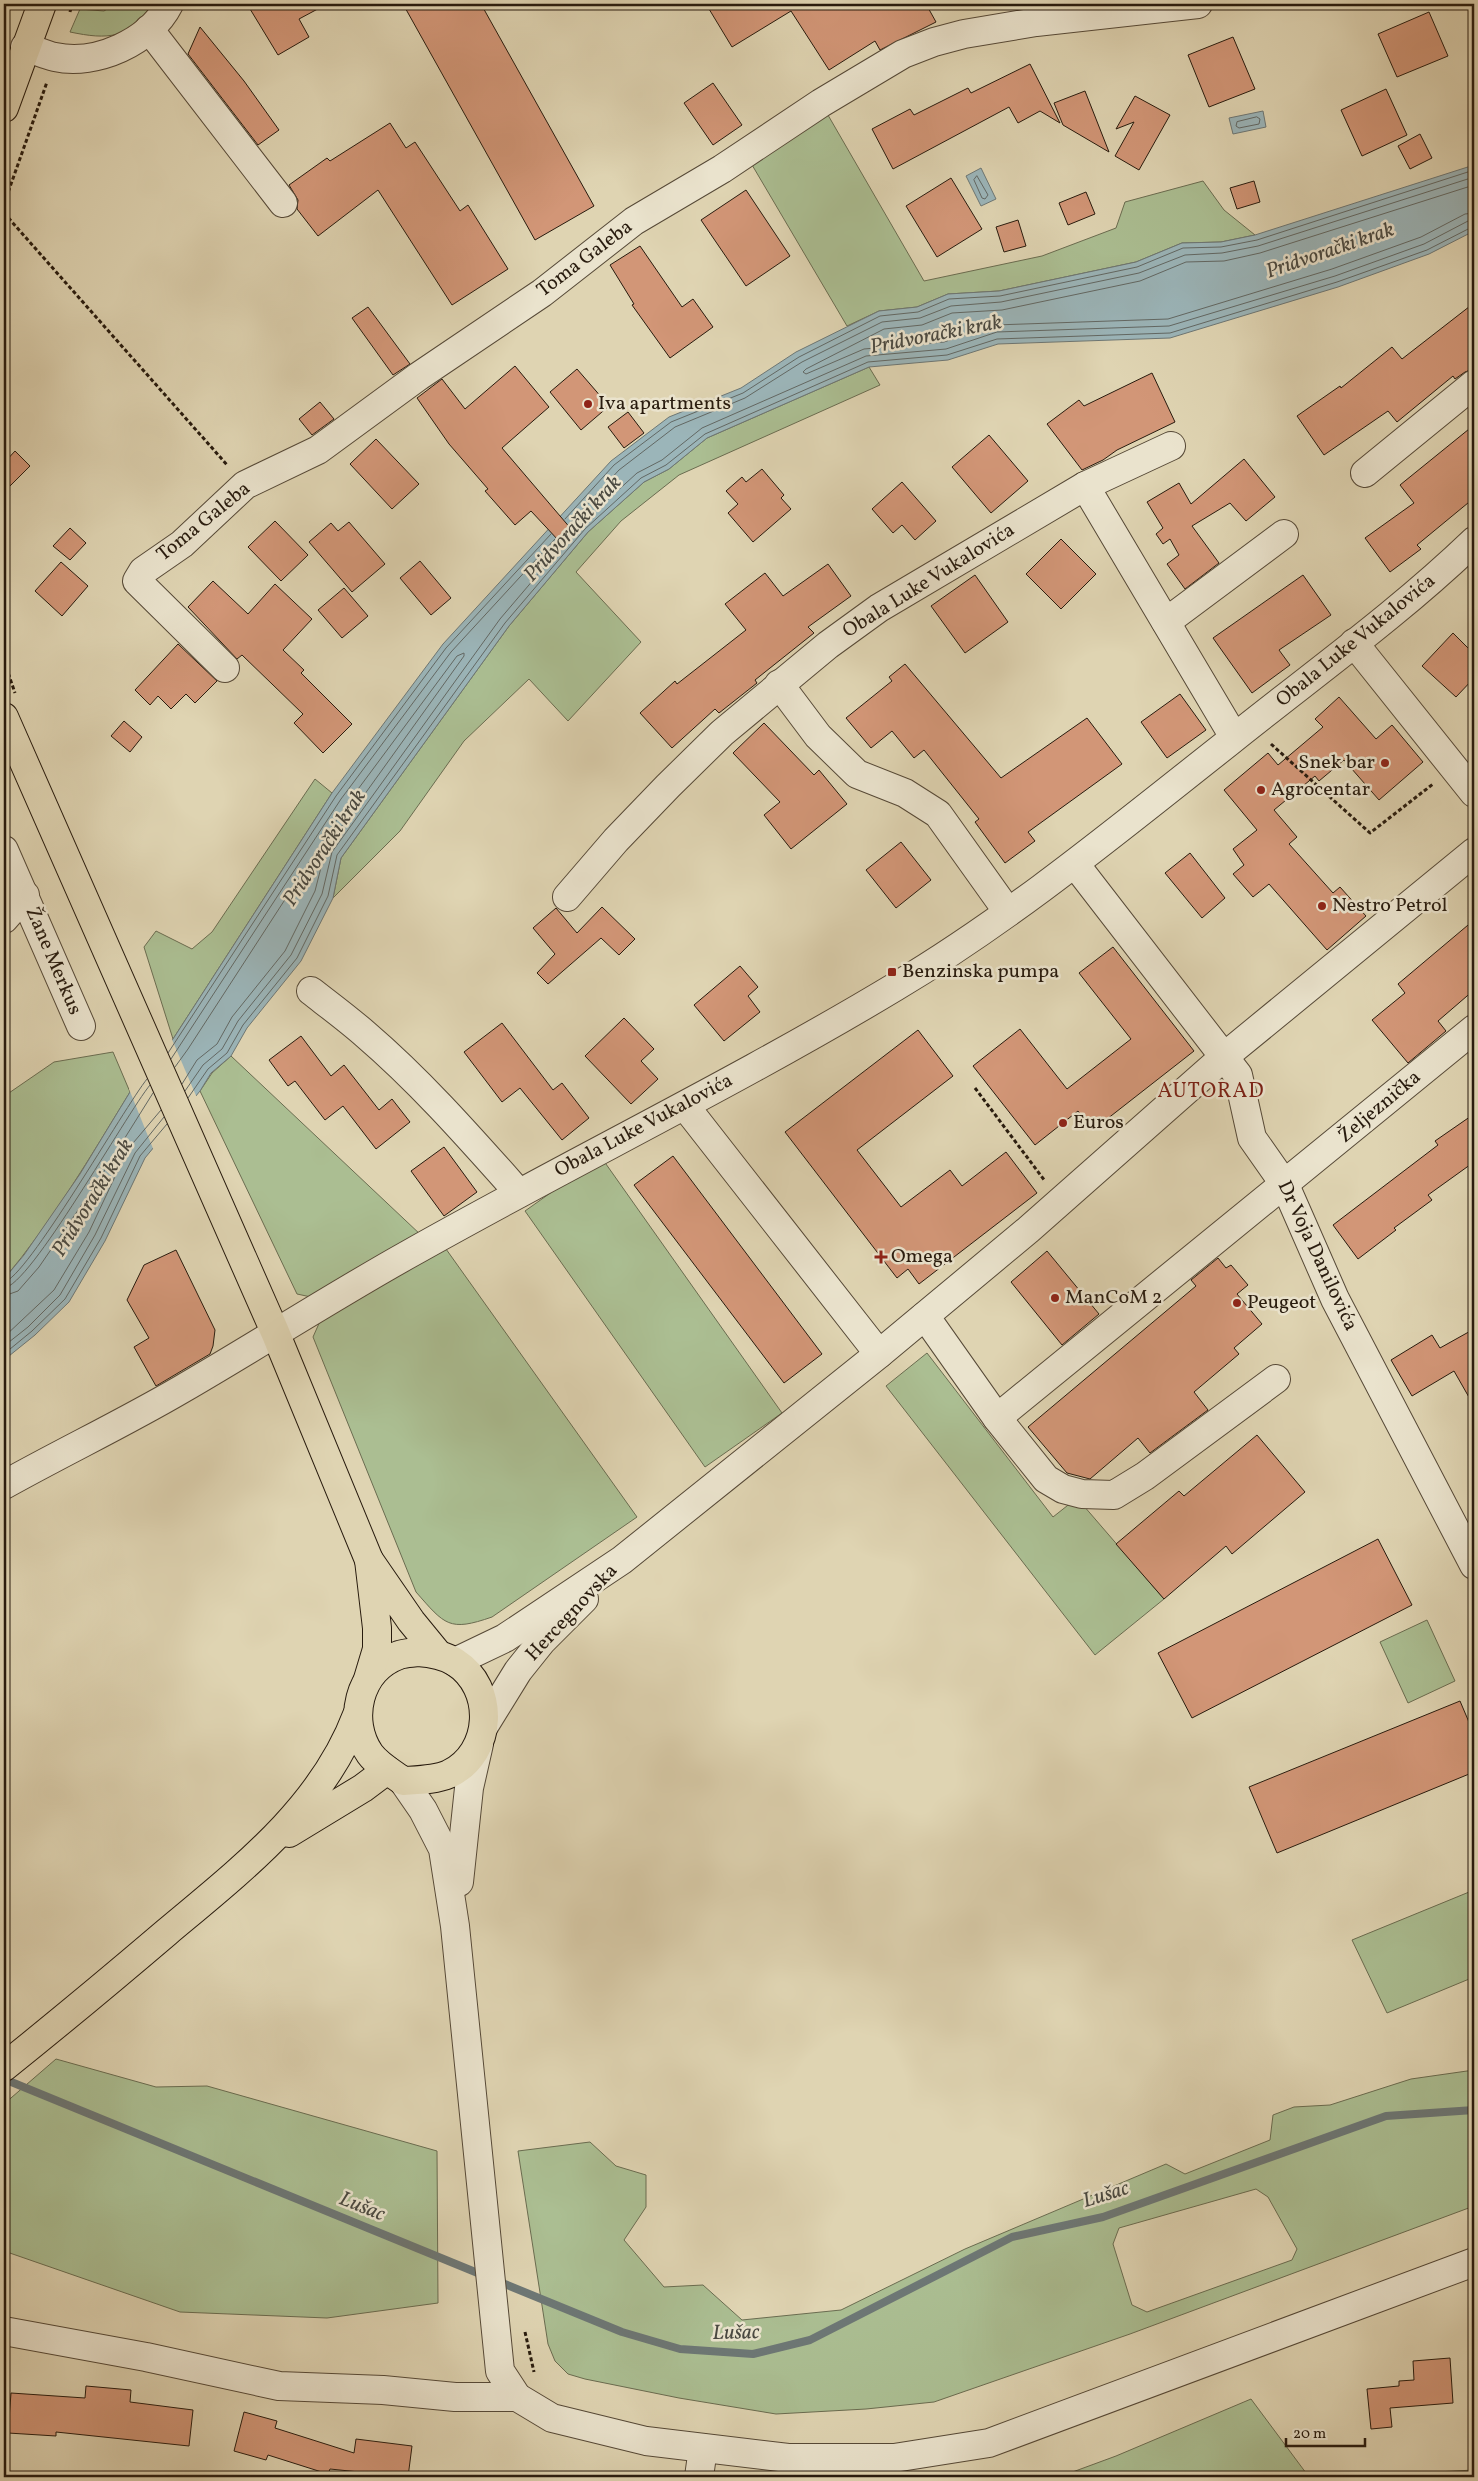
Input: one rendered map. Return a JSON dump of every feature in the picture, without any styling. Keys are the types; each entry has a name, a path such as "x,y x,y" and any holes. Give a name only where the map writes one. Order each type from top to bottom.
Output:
{"main road":[{"path":"6,91 33,26"},
{"path":"4,717 275,1332 369,1560 411,1620 446,1658 469,1674 480,1690 484,1708 481,1735 467,1761 449,1774 429,1780 395,1775 371,1756 360,1737 357,1715"},
{"path":"267,1847 314,1792 346,1746 357,1715 360,1696 368,1679 377,1649 377,1628 369,1560"},
{"path":"368,1679 382,1665 399,1655 418,1652 446,1658"},
{"path":"4,2068 267,1847 363,1788 395,1775"}],"street":[{"path":"33,26 56,57 82,58 103,55 122,48 149,29 169,4"},
{"name":"Toma Galeba","path":"226,668 137,581 143,571 182,544 245,485 318,450 419,376 542,292 634,221 722,168 814,107 903,54 964,34 1036,22 1198,4"},
{"path":"149,29 283,203"},
{"path":"1365,473 1474,384"},
{"name":"Obala Luke Vukalovića","path":"567,897 616,840 722,733 779,684 879,608 1085,486 1171,446"},
{"path":"1085,486 1166,622 1242,731"},
{"path":"1166,622 1284,534"},
{"name":"Obala Luke Vukalovića","path":"4,1485 124,1422 408,1254 685,1106 898,986 1075,864 1354,643 1444,570 1474,541"},
{"path":"1354,643 1474,793"},
{"path":"779,684 818,736 857,774 905,793 938,814 1008,912"},
{"name":"Žane Merkus","path":"4,850 81,1026"},
{"path":"622,1560 925,1316 1028,1230 1225,1056 1474,852"},
{"name":"Dr Voja Danilovića","path":"1075,864 1238,1075 1252,1138 1285,1185 1335,1299 1474,1565"},
{"name":"Žane Merkus","path":"4,919 25,895"},
{"path":"311,991 365,1033 406,1071 464,1130 519,1194"},
{"name":"Željeznička","path":"997,1418 1474,1029"},
{"path":"685,1106 879,1354"},
{"path":"925,1316 997,1418 1046,1479 1063,1489 1082,1494 1114,1496 1145,1476 1276,1379"},
{"name":"Hercegnovska","path":"446,1658 505,1638 622,1560"},
{"name":"Hercegnovska","path":"455,1926 469,1788 481,1735 518,1671 542,1641 622,1560"},
{"path":"395,1775 423,1810 443,1849 455,1926 492,2308 500,2370 517,2397 552,2418 646,2441 788,2458 894,2458 989,2443 1474,2262"},
{"path":"4,2332 146,2356 279,2386 383,2390 455,2397 517,2397"},
{"path":"699,2477 702,2448"}],"path":[{"path":"4,204 56,57"},
{"path":"4,213 245,485"},
{"path":"1242,731 1370,833 1436,781"},
{"path":"975,1088 1048,1186"},
{"path":"524,2325 535,2376"}],"green space":[{"path":"115,4 152,4 144,16 135,24 117,34 96,36 70,32 80,9 104,11"},
{"path":"821,103 924,281 1042,256 1116,228 1125,202 1203,181 1224,210 1255,235 1221,242 1182,243 1136,262 999,291 948,294 917,307 879,311 847,326 745,153"},
{"path":"869,367 880,385 679,475 621,521 576,572 641,642 568,721 529,679 464,741 400,831 333,898 341,858 509,626 588,532 644,482 669,469 707,438"},
{"path":"315,779 332,793 173,1039 144,947 156,931 192,949 212,932"},
{"path":"113,1052 130,1092 55,1212 4,1279 4,1094 6,1095 54,1062"},
{"path":"231,1056 422,1236 311,1297 297,1294 200,1091 212,1073"},
{"path":"601,1157 782,1413 705,1467 525,1211"},
{"path":"446,1249 637,1517 492,1617 466,1624 457,1624 441,1618 416,1592 313,1337 321,1319"},
{"path":"927,1353 1053,1517 1077,1498 1164,1599 1095,1655 886,1386"},
{"path":"1427,1620 1455,1681 1408,1703 1380,1642"},
{"path":"1474,1890 1474,1977 1387,2013 1352,1940"},
{"path":"56,2059 156,2087 207,2086 437,2151 438,2303 327,2318 180,2312 4,2251 4,2104"},
{"path":"1474,2070 1474,2206 1130,2334 934,2402 866,2409 776,2414 679,2398 568,2374 555,2361 548,2344 518,2151 590,2142 616,2166 646,2175 646,2207 624,2240 664,2287 703,2285 742,2320 841,2310 965,2249 1166,2164 1185,2174 1270,2140 1273,2115 1294,2107 1330,2105 1411,2079","holes":["1256,2189 1268,2197 1297,2249 1292,2260 1147,2312 1132,2305 1113,2244 1119,2228"]},
{"path":"1251,2399 1309,2477 1059,2477 1116,2456"},
{"path":"1474,2470 1474,2477 1341,2477"}],"water":[{"path":"1263,111 1266,127 1233,134 1229,118"},
{"name":"Pridvorački krak","path":"1474,165 1474,231 1429,254 1338,287 1170,338 998,344 948,360 869,367 707,438 669,469 644,482 588,532 509,626 341,858 333,898 301,961 247,1028 231,1056 211,1073 200,1091 145,1158 105,1241 69,1302 35,1335 4,1360 4,1279 24,1255 80,1174 130,1092 173,1039 332,793 443,644 611,461 669,417 741,388 796,352 879,311 917,307 948,294 999,291 1136,262 1182,243 1221,242 1255,235"},
{"path":"981,168 996,199 981,206 966,176"}],"pier":[{"path":"171,1037 197,1098 154,1151 129,1089"}],"building":[{"path":"247,4 327,4 299,19 309,37 278,55"},
{"path":"403,4 481,4 594,206 535,240"},
{"path":"706,4 926,4 936,22 880,50 875,41 829,70 791,11 732,47"},
{"path":"1429,12 1448,56 1397,77 1378,34"},
{"path":"200,27 244,81 279,130 258,145 188,54"},
{"path":"1233,37 1255,89 1209,107 1188,55"},
{"path":"1030,64 1060,123 1040,111 1018,123 1009,107 893,169 872,129 910,109 914,115 968,88 971,93"},
{"path":"713,83 742,125 713,145 684,103"},
{"path":"1386,89 1407,135 1362,156 1341,110"},
{"path":"1085,91 1109,152 1063,125 1054,103"},
{"path":"1135,96 1170,115 1139,170 1115,156 1134,122 1116,129"},
{"path":"390,123 406,148 415,142 460,211 468,205 508,269 452,305 378,190 318,236 297,209 298,200 289,185 327,158 330,161"},
{"path":"1420,134 1432,158 1410,169 1398,146"},
{"path":"951,178 982,229 937,257 906,206"},
{"path":"1254,181 1260,202 1237,209 1230,188"},
{"path":"746,190 790,256 746,286 701,220"},
{"path":"1086,192 1095,214 1068,225 1059,203"},
{"path":"1018,220 1026,246 1004,252 996,227"},
{"path":"640,246 682,307 693,299 713,327 670,358 632,305 634,304 610,265"},
{"path":"1474,303 1474,369 1465,372 1455,379 1453,376 1397,422 1388,411 1324,455 1297,416 1340,386 1341,388 1392,347 1402,359"},
{"path":"368,307 410,364 393,375 352,318"},
{"path":"515,366 549,407 502,448 572,530 559,541 531,511 515,525 485,491 488,489 449,444 417,398 442,379 465,409"},
{"path":"577,369 609,406 581,430 550,392"},
{"path":"1152,373 1175,422 1117,450 1103,460 1082,470 1047,424 1079,400 1084,406"},
{"path":"320,402 334,419 312,435 299,419"},
{"path":"628,412 644,433 624,448 608,427"},
{"path":"1474,425 1474,498 1417,545 1421,549 1390,572 1365,538 1414,503 1400,485"},
{"path":"989,435 1028,481 991,513 952,467"},
{"path":"376,439 419,484 392,509 350,464"},
{"path":"15,451 30,466 4,492 4,463"},
{"path":"1244,459 1275,497 1246,521 1230,503 1192,526 1219,563 1185,589 1167,564 1179,555 1170,539 1163,544 1156,534 1163,528 1147,502 1179,483 1191,504"},
{"path":"762,469 784,495 781,498 791,509 753,542 728,513 738,504 726,491 742,477 746,482"},
{"path":"902,482 936,521 915,540 902,525 893,533 872,509"},
{"path":"275,521 308,555 281,581 248,547"},
{"path":"349,522 385,564 352,592 309,542 331,523 338,531"},
{"path":"70,528 86,543 70,560 53,546"},
{"path":"1061,539 1096,574 1061,609 1026,574"},
{"path":"420,561 451,598 431,615 400,578"},
{"path":"61,562 88,586 62,616 35,591"},
{"path":"828,564 851,596 808,627 814,633 755,680 757,683 719,713 715,709 672,748 640,713 675,681 677,684 746,630 725,604 765,573 783,596"},
{"path":"975,575 1008,622 965,653 931,606"},
{"path":"1303,575 1331,615 1279,650 1290,665 1252,693 1213,638"},
{"path":"213,581 248,614 275,584 312,619 283,650 304,670 301,673 352,724 323,753 294,723 303,714 242,655 237,659 188,607"},
{"path":"344,588 368,616 342,638 318,610"},
{"path":"1453,633 1474,654 1474,678 1456,697 1422,666"},
{"path":"178,644 217,681 195,703 186,694 171,709 158,696 150,705 135,690"},
{"path":"905,664 1001,778 1087,718 1122,764 1028,832 1035,841 1005,863 975,822 979,819 924,750 914,758 892,731 871,748 846,718 892,681 889,677"},
{"path":"1180,694 1206,730 1167,758 1141,722"},
{"path":"1339,697 1376,739 1392,725 1423,762 1379,800 1344,760 1319,781 1315,776 1274,810 1297,837 1289,844 1333,893 1340,887 1366,916 1327,950 1269,884 1253,897 1233,874 1244,865 1233,849 1257,830 1224,790 1268,753 1278,765 1323,727 1315,719"},
{"path":"124,721 142,737 130,752 111,736"},
{"path":"764,723 814,775 819,770 847,804 791,849 764,815 780,802 733,753"},
{"path":"901,842 931,880 896,908 866,870"},
{"path":"1190,853 1225,898 1202,918 1165,873"},
{"path":"602,907 635,939 619,955 601,938 548,984 537,973 555,954 533,928 556,908 577,933"},
{"path":"1474,920 1474,990 1438,1021 1446,1031 1408,1063 1372,1020 1405,993 1398,984"},
{"path":"1113,947 1194,1051 1093,1130 1078,1111 1035,1145 973,1066 1020,1029 1067,1089 1131,1039 1079,973"},
{"path":"740,966 758,987 748,996 760,1012 724,1041 694,1005"},
{"path":"624,1018 654,1049 641,1061 658,1079 631,1104 585,1056"},
{"path":"502,1023 553,1090 562,1083 589,1118 562,1140 520,1088 502,1102 464,1052"},
{"path":"918,1030 953,1076 857,1150 901,1207 950,1170 962,1186 1006,1152 1037,1193 919,1284 908,1269 897,1278 785,1132"},
{"path":"301,1036 331,1076 344,1065 379,1110 392,1099 410,1122 376,1149 343,1106 325,1120 295,1081 288,1086 269,1060"},
{"path":"1474,1114 1474,1162 1428,1195 1432,1200 1394,1228 1396,1230 1358,1259 1333,1225 1438,1145 1435,1141"},
{"path":"444,1147 477,1192 444,1216 411,1171"},
{"path":"673,1156 822,1354 784,1383 634,1185"},
{"path":"176,1250 215,1330 213,1346 210,1354 156,1386 134,1347 149,1338 127,1300 144,1265"},
{"name":"ManCoM 2","path":"1047,1251 1099,1314 1062,1345 1011,1282"},
{"path":"1218,1258 1226,1268 1231,1265 1248,1285 1237,1294 1262,1324 1234,1348 1239,1354 1194,1392 1208,1410 1150,1453 1138,1438 1090,1479 1067,1473 1028,1427 1196,1286 1191,1280"},
{"path":"1474,1329 1474,1406 1454,1371 1412,1396 1391,1360 1432,1335 1440,1348"},
{"path":"1257,1435 1305,1492 1232,1554 1226,1546 1164,1599 1116,1544 1179,1491 1184,1496"},
{"path":"1378,1539 1412,1605 1192,1718 1158,1653"},
{"path":"1460,1701 1474,1734 1474,1772 1277,1853 1249,1787"},
{"path":"1450,2358 1453,2403 1390,2408 1392,2427 1371,2429 1367,2389 1399,2386 1399,2381 1414,2380 1413,2361"},
{"path":"86,2386 131,2390 130,2402 193,2410 189,2446 56,2432 56,2436 8,2433 11,2393 85,2398"},
{"path":"244,2412 277,2421 275,2428 354,2453 356,2439 412,2446 408,2477 330,2469 328,2474 268,2455 266,2460 234,2451"}],"waterway":[{"name":"Lušac","path":"4,2079 485,2276"},
{"name":"Lušac","path":"495,2280 622,2332 680,2349 753,2354 810,2340 1012,2237 1103,2217 1386,2116 1474,2110"}],"place":[{"name":"Iva apartments","path":"588,404"},
{"name":"Snek bar","path":"1385,763"},
{"name":"Agrocentar","path":"1261,790"},
{"name":"Nestro Petrol","path":"1322,906"},
{"name":"Benzinska pumpa","path":"892,972"},
{"name":"Euros","path":"1063,1123"},
{"name":"Omega","path":"881,1257"},
{"name":"ManCoM 2","path":"1055,1298"},
{"name":"Peugeot","path":"1237,1303"}],"district":[{"name":"AUTORAD","path":"1211,1091"}]}
